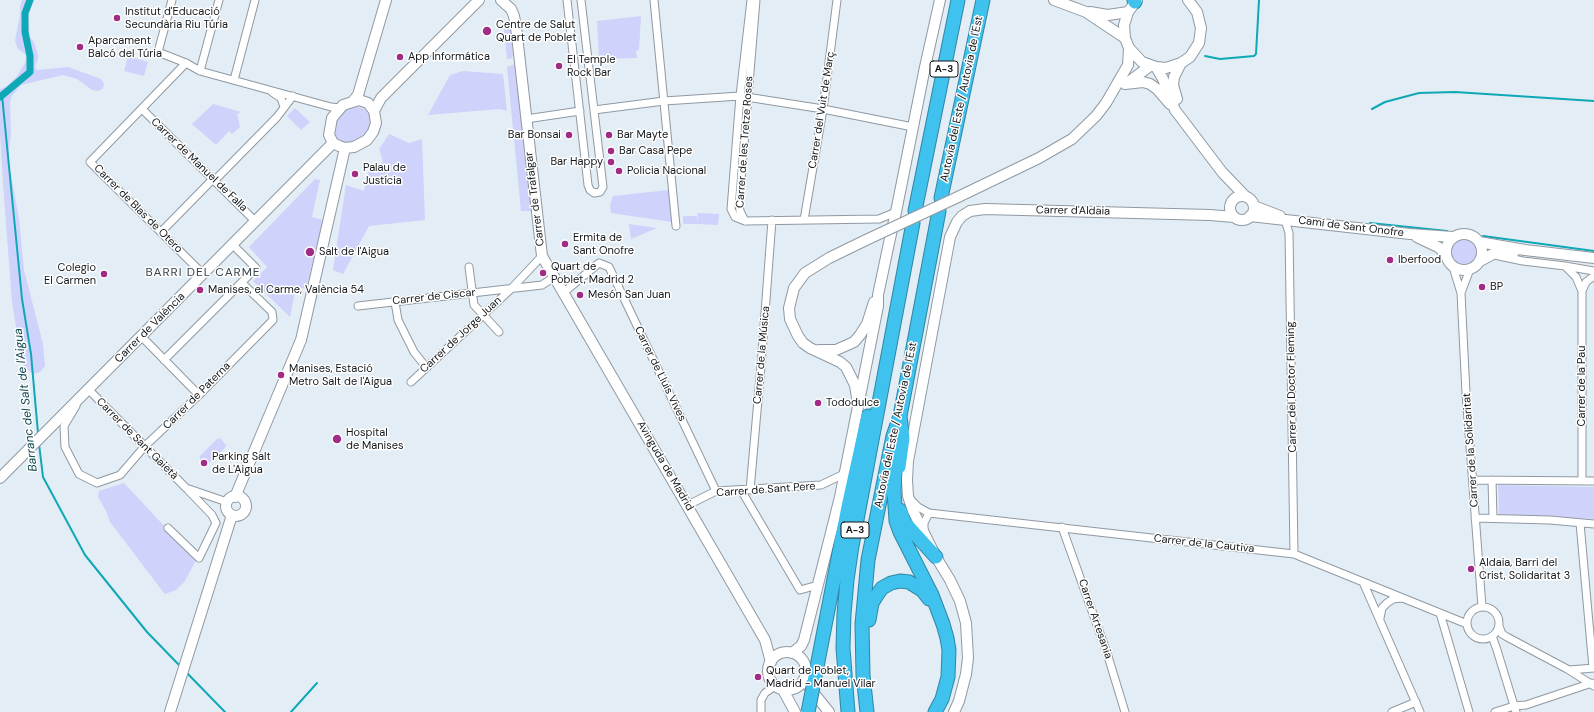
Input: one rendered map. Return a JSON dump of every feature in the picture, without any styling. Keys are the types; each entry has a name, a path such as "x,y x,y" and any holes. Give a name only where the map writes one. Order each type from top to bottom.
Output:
{"highway":[{"name":"Autovía del Este / Autovia de l'Est","path":"848,712 843,648 847,580 852,546 888,349 958,0"},
{"name":"Autovía del Este / Autovia de l'Est","path":"868,712 863,675 862,624 868,560 893,436 900,416 940,205 982,0"},
{"path":"808,712 809,680 880,364 888,349"},
{"path":"900,416 903,438 898,480 901,514 905,523 936,557"},
{"path":"902,432 894,469 896,521 900,532 932,595 947,638 949,665 945,688 936,712"},
{"path":"863,643 869,627 872,603 882,588 891,583 900,581 915,585 935,605"}],"street":[{"path":"172,0 158,52 186,63 200,71 331,107 340,108"},
{"path":"200,71 219,0"},
{"path":"234,80 255,0"},
{"path":"353,101 365,102 374,111 376,123 371,136 367,140 354,147 345,148 333,143 329,135 330,124 332,118 340,108 353,101 358,95 386,0"},
{"name":"Carrer de Trafalgar","path":"501,0 511,9 516,27"},
{"name":"Carrer de Trafalgar","path":"515,0 516,27 542,256 563,293"},
{"path":"567,0 588,185 590,190 594,193 600,192 603,187 581,0"},
{"path":"654,0 676,226"},
{"name":"Carrer de les Tretze Roses","path":"744,97 750,0"},
{"name":"Carrer de les Tretze Roses","path":"756,0 731,209 736,217 745,221 772,220"},
{"name":"Carrer del Vuit de Març","path":"804,220 823,109 837,0"},
{"path":"1054,0 1086,12 1108,15 1133,3"},
{"path":"1133,3 1124,25 1125,38 1129,48 1138,59 1153,66 1166,68 1181,63 1190,57 1199,43 1201,28 1197,12 1188,0"},
{"path":"374,111 381,98 479,1"},
{"path":"792,709 779,688 768,675 768,669 775,657 801,646 804,640 840,497 878,306 878,296 938,2"},
{"path":"1086,12 1125,38"},
{"path":"1106,103 1128,65 1129,48"},
{"path":"142,109 186,63"},
{"path":"1181,63 1173,84 1184,121"},
{"path":"858,402 854,385 846,367 837,360 810,348 804,343 798,336 790,318 789,308 794,288 805,273 816,265 866,240 1057,149 1086,127 1106,103 1125,84 1153,66"},
{"path":"1153,66 1163,79 1175,110"},
{"path":"1125,84 1143,82 1150,84 1157,89 1184,121 1222,172 1245,196 1251,199 1254,206 1254,211 1250,216 1242,220 1232,209 1230,190 1222,172"},
{"path":"269,90 281,98 284,107"},
{"path":"161,232 278,117 293,96"},
{"path":"594,110 664,101 744,97 823,109 913,127"},
{"name":"Carrer de Blas de Otero","path":"142,109 90,162 203,274"},
{"name":"Carrer de Manuel de Falla","path":"142,109 256,222"},
{"path":"526,119 580,111"},
{"name":"Carrer de València","path":"3,474 80,399 88,389 333,143"},
{"path":"231,500 244,500 246,509 242,514 236,516 232,515 227,510 231,500 301,340 345,148"},
{"path":"1232,209 1238,196 1245,196"},
{"name":"Camí de Sant Onofre","path":"1254,206 1288,220"},
{"name":"Carrer d'Aldaia","path":"954,712 959,701 966,674 968,658 966,623 960,601 913,511 908,496 907,480 908,461 950,237 962,216 970,211 985,209 1210,215 1232,209"},
{"path":"772,220 879,219 896,212"},
{"name":"Camí de Sant Onofre","path":"1250,216 1410,234 1453,237"},
{"path":"879,219 887,224 889,243"},
{"name":"Carrer de la Música","path":"750,490 762,366 772,220"},
{"name":"Carrer del Doctor Fleming","path":"1288,220 1294,554"},
{"name":"Camí de Sant Onofre","path":"1410,234 1429,242 1446,254"},
{"path":"1525,250 1493,254 1480,260 1470,269 1461,270 1453,267 1448,262 1446,254 1446,248 1453,237 1458,235 1470,235 1479,242 1525,250 1594,258"},
{"path":"1479,242 1482,251 1480,260"},
{"path":"164,360 256,268 233,245"},
{"path":"1493,254 1523,261 1594,271"},
{"name":"Carrer de Jorge Juan","path":"411,382 426,366 511,289 542,256"},
{"name":"Carrer de Lluís Vives","path":"563,293 599,262 609,267 716,491"},
{"path":"1565,266 1576,277 1582,291"},
{"path":"469,267 474,305 499,332"},
{"name":"Carrer de la Solidaritat","path":"1453,267 1461,293 1482,607"},
{"name":"Carrer de la Solidaritat","path":"1461,293 1470,269"},
{"path":"1582,291 1586,282 1594,276"},
{"name":"Carrer de Ciscar","path":"358,306 542,285 554,277"},
{"name":"Carrer de Paterna","path":"80,399 64,426 65,447 79,474 98,483 120,475 145,446 199,395 273,320 274,316 272,312 242,283"},
{"name":"Carrer de la Pau","path":"1582,291 1582,481"},
{"name":"Avinguda de Madrid","path":"563,293 688,505 765,640 771,662"},
{"path":"810,348 826,351 836,350 854,342 866,324 872,306 878,296"},
{"path":"396,302 398,320 414,352 426,366"},
{"path":"141,336 199,395"},
{"name":"Carrer de Sant Gaietà","path":"88,389 212,515 216,523 199,558 168,528"},
{"name":"Carrer de Sant Pere","path":"688,505 716,491 821,485 844,474"},
{"path":"1473,480 1594,481"},
{"path":"1492,480 1492,518"},
{"name":"Carrer de Sant Gaietà","path":"186,488 231,500"},
{"path":"741,490 800,590 818,585"},
{"path":"908,496 918,507 929,513 924,523 924,534"},
{"name":"Carrer de la Cautiva","path":"929,513 1294,554 1467,624"},
{"path":"170,712 232,515"},
{"path":"1476,518 1550,520 1594,524"},
{"path":"1569,670 1594,668 1591,598 1580,523"},
{"name":"Carrer Artesania","path":"1062,528 1107,653 1125,712"},
{"path":"1363,582 1420,712"},
{"path":"1380,620 1382,608 1387,603 1393,599 1404,598"},
{"path":"1515,709 1497,650 1495,632 1498,619 1495,612 1489,608 1482,607 1471,612 1467,624 1470,632 1476,637 1484,639 1495,632 1502,634 1593,684"},
{"path":"1440,613 1469,712"},
{"name":"Avinguda de Madrid","path":"765,640 787,653"},
{"path":"787,653 797,655 804,662 810,687 829,712"},
{"path":"761,712 761,700 765,693 779,688 795,689 809,680"},
{"path":"1495,712 1515,709 1593,684"},
{"path":"1392,712 1416,702"}],"shaded area":[{"path":"22,0 34,0 28,17 30,37 34,42 38,55 35,66 37,70 68,67 101,79 104,84 103,88 99,91 92,90 77,79 63,75 21,85 12,96 10,102 11,134 8,159 19,219 24,270 43,344 45,366 40,372 34,374 26,369 21,359 12,302 0,133 0,89 6,87 17,76 25,63 26,58 25,54 18,49 15,41"},
{"path":"641,16 639,50 636,51 637,58 599,59 597,21"},
{"path":"503,21 510,21 513,56 512,58 507,59"},
{"path":"128,56 148,62 144,76 124,71"},
{"path":"515,64 531,211 521,211 507,67"},
{"path":"463,71 503,74 507,111 500,109 428,115 450,75"},
{"path":"213,104 241,112 237,114 240,127 232,134 229,131 216,145 192,124"},
{"path":"295,108 310,122 301,130 287,116"},
{"path":"350,108 363,108 369,113 371,121 370,126 366,134 361,139 347,144 336,139 334,130 337,119 341,114"},
{"path":"389,134 409,143 422,139 425,220 369,226 343,274 333,270 346,185 364,191 369,170 383,162 379,149"},
{"path":"315,179 320,180 312,217 323,220 306,289 296,287 290,317 253,281 267,267 249,247"},
{"path":"669,190 672,222 611,213 610,205 613,196"},
{"path":"698,213 719,214 718,225 697,224"},
{"path":"683,216 697,216 697,224 683,224"},
{"path":"629,224 657,228 631,239"},
{"path":"1463,239 1472,243 1476,252 1472,261 1463,265 1454,261 1450,252 1454,243"},
{"path":"220,438 226,445 225,448 206,466 200,459 200,456 217,439"},
{"path":"124,483 196,560 185,581 176,590 165,594 164,593 110,522 98,497 99,491"},
{"path":"1498,485 1594,487 1594,519 1499,515"}],"waterway":[{"path":"0,97 30,72 30,56 25,32 25,13 30,0"},
{"path":"1205,56 1220,59 1254,56 1256,54 1259,0"},
{"path":"1372,109 1385,102 1419,93 1455,92 1594,101"},
{"name":"Barranc del Salt de l'Aigua","path":"2,95 22,299 31,354 38,433"},
{"path":"1370,223 1447,231"},
{"path":"1483,236 1594,251"},
{"name":"Barranc del Salt de l'Aigua","path":"39,444 43,477 85,555 147,632 181,667"},
{"name":"Barranc del Salt de l'Aigua","path":"185,671 225,712"},
{"path":"291,712 317,683"}],"place":[{"name":"Institut d'Educació Secundària Riu Túria","path":"117,18"},
{"name":"Centre de Salut Quart de Poblet","path":"487,31"},
{"name":"Aparcament Balcó del Túria","path":"80,47"},
{"name":"App Informática","path":"400,57"},
{"name":"El Temple Rock Bar","path":"559,66"},
{"name":"Bar Bonsai","path":"569,135"},
{"name":"Bar Mayte","path":"609,135"},
{"name":"Bar Casa Pepe","path":"611,151"},
{"name":"Bar Happy","path":"611,162"},
{"name":"Policia Nacional","path":"619,171"},
{"name":"Palau de Justícia","path":"355,174"},
{"name":"Ermita de Sant Onofre","path":"565,244"},
{"name":"Salt de l'Aigua","path":"310,252"},
{"name":"Iberfood","path":"1390,260"},
{"name":"Quart de Poblet, Madrid 2","path":"543,273"},
{"name":"Colegio El Carmen","path":"104,274"},
{"name":"BP","path":"1482,287"},
{"name":"Manises, el Carme, València 54","path":"200,290"},
{"name":"Mesón San Juan","path":"580,295"},
{"name":"Manises, Estació Metro Salt de l'Aigua","path":"281,375"},
{"name":"Tododulce","path":"818,403"},
{"name":"Hospital de Manises","path":"337,439"},
{"name":"Parking Salt de L'Aigua","path":"204,463"},
{"name":"Aldaia, Barri del Crist, Solidaritat 3","path":"1471,569"},
{"name":"Quart de Poblet, Madrid - Manuel Vilar","path":"758,677"}],"district":[{"name":"BARRI DEL CARME","path":"203,273"}]}
